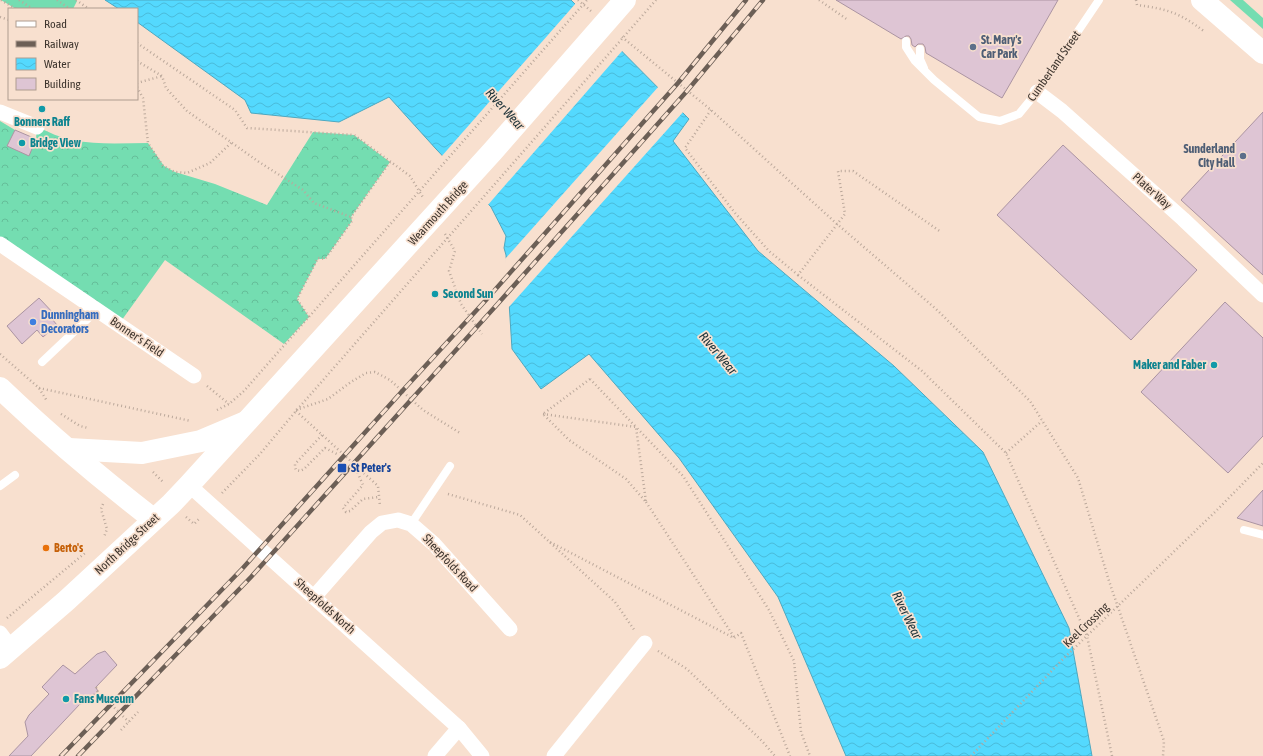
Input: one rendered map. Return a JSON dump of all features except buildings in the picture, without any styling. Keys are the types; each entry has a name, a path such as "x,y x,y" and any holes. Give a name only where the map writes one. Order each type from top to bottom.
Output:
{"main road":[{"name":"Wearmouth Bridge","path":"246,422 492,152 625,0"},
{"path":"1202,0 1263,53"},
{"path":"0,388 112,488 153,519"},
{"path":"68,449 142,453 201,441 246,422"},
{"name":"North Bridge Street","path":"4,640 66,601 189,485 246,422"}],"street":[{"name":"Plater Way","path":"1037,92 1062,110 1183,219 1263,295"},
{"path":"0,112 37,127"},
{"name":"Bonner's Field","path":"0,244 194,376"},
{"name":"Sheepfolds North","path":"189,485 459,728 482,756"},
{"path":"314,597 370,532 382,523 398,520 411,524"},
{"name":"Sheepfolds Road","path":"411,524 434,544 510,629"},
{"path":"554,756 645,643"},
{"path":"435,756 459,728"}],"lane":[{"path":"1097,2 1104,0"},
{"name":"Cumberland Street","path":"936,81 979,117 1000,121 1019,114 1037,92 1097,2"},
{"path":"906,41 906,47 915,61 936,81"},
{"path":"920,50 920,59 924,67 936,81"},
{"path":"42,362 97,310"},
{"path":"411,524 450,466"},
{"path":"0,486 15,475"},
{"path":"1244,530 1263,535"}],"path":[{"path":"1,0 14,8"},
{"path":"20,0 32,8"},
{"path":"57,0 69,8"},
{"path":"76,0 88,8"},
{"path":"578,0 596,15"},
{"path":"194,376 228,404 244,391 587,0"},
{"path":"296,411 656,0"},
{"path":"819,0 848,20"},
{"path":"1136,0 1137,5 1162,9 1175,13 1190,21 1208,34"},
{"path":"620,35 711,110 837,224 936,309 1030,401 1078,478 1108,581 1164,741 1163,756"},
{"path":"138,44 235,110 246,128 354,135 410,176 426,203"},
{"path":"138,62 162,76 166,88 187,111 304,190 314,204 350,217"},
{"path":"138,83 162,76"},
{"path":"138,89 142,98 148,143 164,166 176,172 187,173 210,163 232,142"},
{"path":"711,110 685,148 735,213 769,252 922,371 1006,453 1087,636 1112,756"},
{"path":"309,317 297,299 318,258 325,259 352,221 350,217 390,162"},
{"path":"798,275 845,214 838,171 853,171 940,232"},
{"path":"443,230 455,251 449,272 460,304 482,334"},
{"path":"0,354 39,388 49,404"},
{"path":"296,411 328,399 366,373 376,372 390,380 423,410 460,433"},
{"path":"543,414 590,379 683,476 769,610 794,661 801,732 810,756"},
{"path":"39,388 197,423"},
{"path":"296,411 378,486 382,523"},
{"path":"59,413 80,426 92,429"},
{"path":"543,414 636,427"},
{"path":"543,414 568,440 626,479 646,502 734,638"},
{"path":"1006,453 1042,421"},
{"path":"636,427 646,502"},
{"path":"322,435 295,464 296,470 300,471 304,469 325,448 339,454"},
{"name":"Keel Crossing","path":"971,756 1062,660 1217,510 1263,463"},
{"path":"356,468 363,486 344,506 343,508 346,512 350,511 363,499 379,497"},
{"path":"103,538 107,529 101,509 112,488"},
{"path":"435,490 520,515 615,602 634,630 645,643 687,669 762,741 775,756"},
{"path":"547,540 734,638"},
{"path":"4,640 91,548"},
{"path":"734,638 741,633 790,756"},
{"path":"96,687 98,692 129,722"},
{"path":"80,704 98,692"},
{"path":"121,730 138,712"}],"green space":[{"path":"1,0 77,1 74,8 14,8"},
{"path":"1230,0 1243,0 1263,18 1263,29"},
{"path":"0,121 15,130 8,146 29,155 36,139 37,127 64,138 82,142 148,143 164,166 175,172 215,184 267,205 313,132 354,135 390,162 351,217 352,221 325,259 318,259 297,299 309,317 284,344 165,260 119,324 0,244"}],"water":[{"name":"River Wear","path":"105,0 571,0 689,119 673,141 758,251 894,366 983,452 1069,628 1092,756 846,756 778,597 679,458 589,354 541,389 512,349 506,255 504,248 506,236 491,207 389,97 339,122 251,113 245,100 138,23 138,8 117,8"}],"pier":[{"path":"576,3 623,50 487,206 441,157"},
{"path":"659,86 684,111 508,308 505,259"}],"railway":[{"path":"61,756 242,569 486,300 678,83 746,0"},
{"path":"78,756 251,577 494,308 687,91 763,0"}],"place":[{"name":"St. Mary's Car Park","path":"973,47"},
{"name":"Bonners Raff","path":"42,109"},
{"name":"Bridge View","path":"22,143"},
{"name":"Sunderland City Hall","path":"1243,156"},
{"name":"Second Sun","path":"435,294"},
{"name":"Dunningham Decorators","path":"33,322"},
{"name":"Maker and Faber","path":"1214,365"},
{"name":"St Peter's","path":"342,468"},
{"name":"Berto's","path":"46,548"},
{"name":"Fans Museum","path":"66,699"}]}
